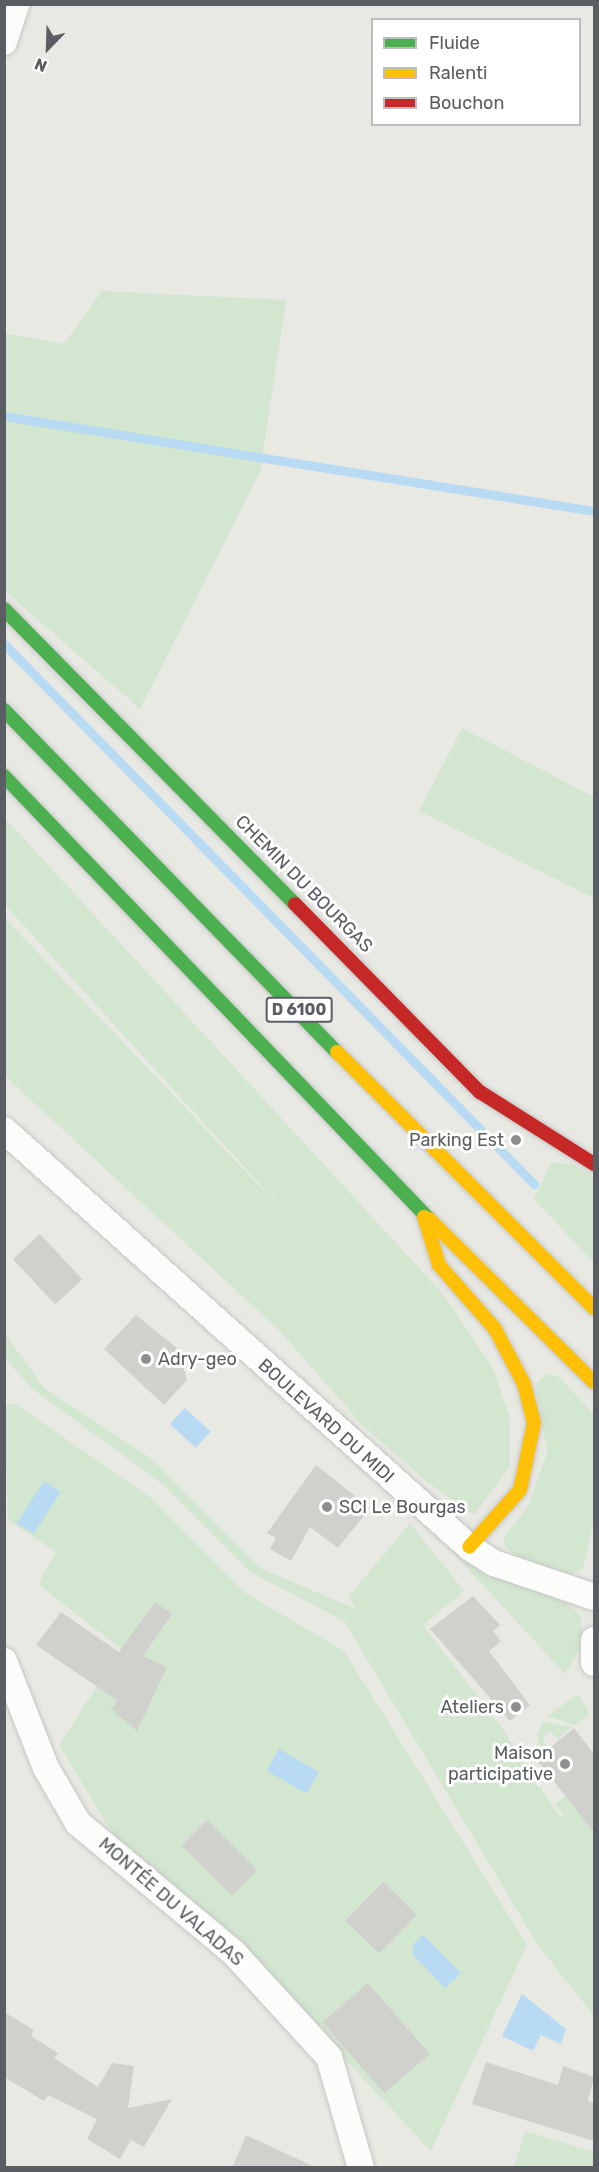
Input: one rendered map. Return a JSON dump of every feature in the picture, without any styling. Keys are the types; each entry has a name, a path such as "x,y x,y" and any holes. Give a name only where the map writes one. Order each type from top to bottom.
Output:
{"main road":[{"name":"CHEMIN DU BOURGAS","path":"4,609 480,1092 594,1164"},
{"name":"D 6100","path":"4,710 462,1180 594,1308"},
{"name":"D 6100","path":"4,776 423,1213 594,1382"},
{"path":"423,1213 439,1265 495,1329 524,1384 534,1423 520,1490 469,1547"}],"street":[{"path":"4,42 16,4"},
{"name":"BOULEVARD DU MIDI","path":"4,1130 469,1547 494,1563 594,1597"},
{"path":"594,1640 594,1663"},
{"name":"MONTÉE DU VALADAS","path":"4,1661 46,1768 78,1823 234,1953 329,2057 361,2168"}],"green space":[{"path":"102,291 286,300 260,472 140,709 5,591 5,333 64,344"},
{"path":"462,728 594,797 594,898 419,811"},
{"path":"5,818 443,1294 494,1370 510,1419 510,1466 474,1515 427,1482 360,1423 281,1332 5,1076 4,917 307,1236 5,905"},
{"path":"551,1163 572,1164 594,1177 594,1263 534,1199"},
{"path":"4,1332 44,1388 152,1459 260,1568 356,1609 349,1596 410,1523 464,1591 423,1625 502,1728 560,1818 587,1798 563,1815 555,1804 594,1773 594,2016 537,1944 344,1621 250,1572 166,1487 34,1390 5,1359"},
{"path":"547,1374 558,1376 594,1414 594,1520 583,1569 569,1574 520,1558 505,1547 503,1538 528,1506 547,1453 536,1384"},
{"path":"14,1403 150,1497 244,1592 344,1651 527,1945 431,2151 226,1931 112,1833 59,1745 121,1649 38,1584 56,1552 8,1520 4,1406"},
{"path":"447,1546 514,1584 559,1597 580,1615 584,1642 565,1674"},
{"path":"578,1694 590,1713 575,1725 547,1716"},
{"path":"543,1721 572,1727 558,1739 550,1731 542,1739 548,1747 541,1753 537,1734"},
{"path":"525,2131 594,2152 594,2167 514,2167"}],"water":[{"path":"185,1408 211,1432 196,1448 170,1424"},
{"path":"44,1481 61,1492 34,1534 17,1523"},
{"path":"279,1749 319,1772 306,1794 266,1771"},
{"path":"423,1935 461,1973 445,1988 413,1955 413,1944"},
{"path":"522,1994 566,2029 561,2044 541,2035 533,2051 502,2036"}],"building":[{"path":"40,1234 82,1279 55,1305 13,1259"},
{"name":"Adry-geo","path":"136,1315 183,1353 180,1357 187,1380 164,1405 104,1349"},
{"name":"SCI Le Bourgas","path":"316,1465 370,1508 338,1548 310,1527 291,1561 270,1549 276,1538 267,1533"},
{"path":"473,1596 500,1625 493,1631 501,1641 489,1651 530,1705 510,1721 430,1629"},
{"path":"155,1602 172,1614 143,1656 167,1667 137,1731 111,1709 118,1701 36,1645 61,1612 119,1652"},
{"path":"574,1728 594,1754 594,1832 536,1759"},
{"path":"207,1820 257,1870 232,1896 182,1845"},
{"path":"383,1882 417,1915 379,1953 345,1921"},
{"path":"368,1983 430,2054 384,2093 323,2022"},
{"path":"4,2012 34,2030 31,2036 58,2053 54,2058 98,2087 112,2063 134,2066 128,2108 172,2099 144,2147 131,2140 120,2159 87,2139 97,2119 48,2095 44,2101 4,2077"},
{"path":"486,2062 558,2085 563,2066 594,2077 588,2101 594,2103 594,2141 472,2104"},
{"path":"246,2135 317,2168 232,2168"}],"waterway":[{"path":"4,416 594,511"},
{"path":"4,644 534,1184"}],"traffic: fast":[{"path":"4,609 295,904"},
{"path":"4,710 337,1052"},
{"path":"4,776 429,1219"}],"traffic: slow":[{"path":"337,1052 594,1308"},
{"path":"424,1217 439,1265 495,1329 524,1384 534,1423 520,1490 469,1547"},
{"path":"429,1219 594,1382"}],"traffic: jam":[{"path":"295,904 480,1092 594,1164"}],"place":[{"name":"Parking Est","path":"516,1140"},
{"name":"Adry-geo","path":"146,1359"},
{"name":"SCI Le Bourgas","path":"327,1507"},
{"name":"Ateliers","path":"516,1707"},
{"name":"Maison participative","path":"565,1764"}]}
